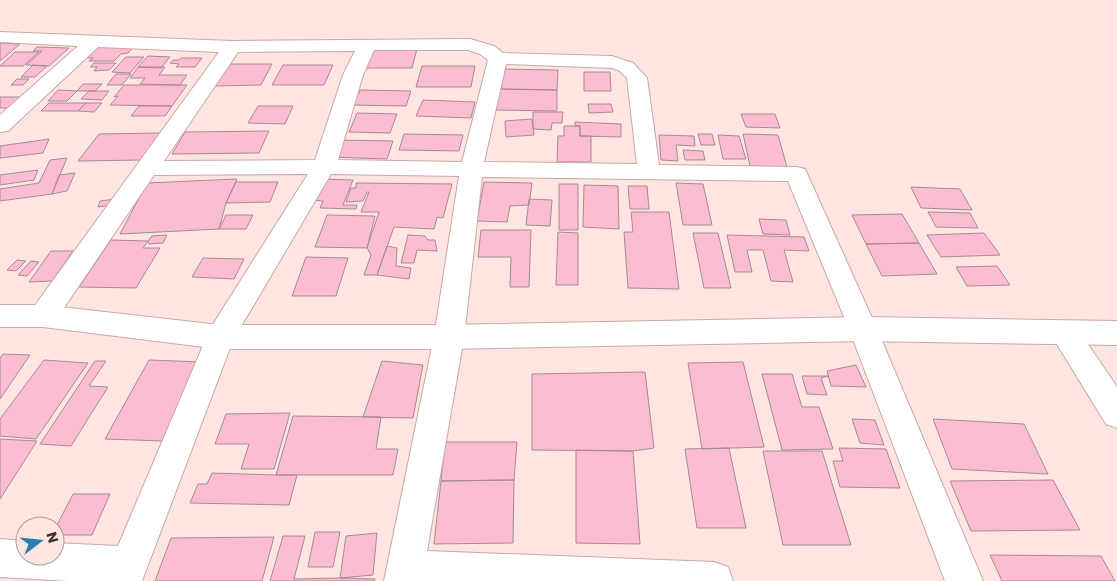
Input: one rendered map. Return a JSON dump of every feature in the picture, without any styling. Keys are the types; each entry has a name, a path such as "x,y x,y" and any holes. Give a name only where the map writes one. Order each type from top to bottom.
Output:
{"street":[{"path":"0,36 232,47 470,44 487,50 498,58 612,62 630,69 637,78 649,172"},
{"path":"0,126 95,40"},
{"path":"0,558 126,573 220,337 324,167 353,75 367,45"},
{"path":"43,316 232,47"},
{"path":"498,58 471,170 449,337 404,575 714,581"},
{"path":"148,168 324,167 797,174 863,329 964,581"},
{"path":"0,316 43,316 220,337 449,337 863,329 1117,333"},
{"path":"1065,333 1117,414"}],"building":[{"path":"0,43 20,44 0,61"},
{"path":"98,44 136,44 128,53 121,54 114,61 89,61 93,58 85,58"},
{"path":"37,47 69,48 49,66 26,65 42,51 33,51"},
{"path":"371,49 417,49 412,68 364,68"},
{"path":"15,52 39,52 23,66 0,66"},
{"path":"148,56 170,57 161,68 138,67"},
{"path":"126,57 144,57 130,73 112,72"},
{"path":"181,58 202,58 195,67 176,67 179,64 170,63"},
{"path":"94,63 116,63 109,70 94,71 97,67 90,67"},
{"path":"226,64 272,64 261,85 213,86"},
{"path":"33,65 47,66 35,77 21,77"},
{"path":"283,65 333,65 324,85 272,85"},
{"path":"422,66 475,66 471,87 416,87"},
{"path":"138,67 165,67 159,75 187,75 180,85 140,84 145,78 130,78"},
{"path":"501,69 558,70 557,90 499,89"},
{"path":"584,72 610,72 611,91 584,91"},
{"path":"116,74 131,74 122,85 107,85"},
{"path":"17,79 29,79 23,85 11,85"},
{"path":"83,84 102,84 95,91 77,91"},
{"path":"124,85 187,85 172,106 110,105"},
{"path":"499,89 557,90 557,111 496,110"},
{"path":"58,90 77,91 67,101 48,101"},
{"path":"360,90 411,91 406,106 353,105"},
{"path":"89,91 109,91 102,100 81,99"},
{"path":"0,97 28,97 17,108 0,108"},
{"path":"423,100 475,102 471,118 416,116"},
{"path":"49,103 86,103 78,111 41,111"},
{"path":"86,103 102,103 94,112 78,111"},
{"path":"588,104 611,104 613,112 589,113"},
{"path":"139,106 172,106 165,116 131,116"},
{"path":"258,106 293,106 285,124 248,123"},
{"path":"533,112 563,112 562,123 552,123 551,130 533,129"},
{"path":"357,113 397,114 390,133 349,132"},
{"path":"741,114 775,114 780,128 746,127"},
{"path":"532,119 534,135 506,137 505,121"},
{"path":"575,122 621,124 621,137 580,136 580,126 575,126"},
{"path":"564,126 580,126 580,136 591,136 591,162 557,162 558,136 564,136"},
{"path":"269,131 259,153 172,154 185,132"},
{"path":"160,133 143,160 78,161 99,134"},
{"path":"404,134 463,135 459,151 399,150"},
{"path":"698,134 712,134 715,145 701,145"},
{"path":"743,134 778,135 787,167 750,166"},
{"path":"659,135 694,136 695,146 676,145 678,161 661,160"},
{"path":"718,135 739,136 746,159 723,159"},
{"path":"49,139 43,153 0,158 0,146"},
{"path":"337,140 393,141 387,159 329,157"},
{"path":"683,150 703,151 705,160 685,160"},
{"path":"67,158 52,194 0,201 0,189 39,183 50,160"},
{"path":"38,170 34,180 0,185 0,175"},
{"path":"75,173 67,191 52,194 59,175"},
{"path":"237,179 226,203 219,229 120,234 147,183"},
{"path":"322,179 353,180 343,205 357,205 356,209 320,208 323,201 312,200"},
{"path":"236,182 278,182 270,202 226,203"},
{"path":"484,182 532,183 529,205 510,206 507,222 477,221"},
{"path":"356,183 452,184 443,218 437,217 434,229 394,227 377,275 364,275 371,255 367,248 379,212 361,212 369,192 367,192 363,201 346,202 351,188 356,188"},
{"path":"676,183 703,184 712,225 683,225"},
{"path":"559,184 578,184 578,230 559,230"},
{"path":"584,185 618,186 619,229 583,227"},
{"path":"628,186 647,186 649,209 630,209"},
{"path":"911,187 960,189 972,210 921,208"},
{"path":"115,199 113,205 98,207 100,201"},
{"path":"529,199 552,200 550,226 526,225"},
{"path":"631,212 669,212 679,289 628,288 624,232 633,232"},
{"path":"928,212 970,213 978,228 936,227"},
{"path":"902,214 919,243 866,244 852,215"},
{"path":"226,215 253,215 246,229 219,229"},
{"path":"327,215 375,216 367,248 315,247"},
{"path":"759,219 786,220 790,235 763,234"},
{"path":"481,230 531,230 529,287 510,287 511,257 478,257"},
{"path":"558,232 578,233 578,285 556,285"},
{"path":"693,233 718,233 731,288 704,288"},
{"path":"984,233 1000,255 941,257 927,235"},
{"path":"167,235 163,243 149,244 148,241 152,236"},
{"path":"408,235 425,236 428,240 435,240 437,251 417,250 414,263 401,263"},
{"path":"727,235 804,237 809,251 784,250 793,282 771,281 763,250 747,250 752,272 735,272"},
{"path":"111,240 148,241 143,248 160,248 136,288 79,287"},
{"path":"919,243 937,274 882,276 866,244"},
{"path":"387,246 397,248 396,266 411,268 409,279 377,275"},
{"path":"51,251 73,251 52,281 29,282"},
{"path":"306,257 348,258 336,296 292,296"},
{"path":"203,258 244,259 234,279 192,277"},
{"path":"17,260 26,261 16,271 7,270"},
{"path":"31,261 39,262 27,276 18,275"},
{"path":"997,266 1010,285 967,286 956,267"},
{"path":"3,354 30,355 0,399 0,358"},
{"path":"44,360 88,363 36,439 0,436 0,419"},
{"path":"149,360 202,362 163,441 105,439"},
{"path":"95,361 106,361 89,386 108,387 71,446 40,444"},
{"path":"382,361 423,365 413,418 363,417"},
{"path":"743,362 764,447 702,449 688,363"},
{"path":"856,365 866,387 831,386 827,371"},
{"path":"645,372 654,448 633,451 532,450 532,374"},
{"path":"762,374 792,374 802,407 819,407 833,449 782,450"},
{"path":"802,376 829,376 821,378 827,395 807,394"},
{"path":"290,413 274,469 241,469 249,444 215,444 226,414"},
{"path":"293,416 381,417 376,449 398,449 393,475 276,475"},
{"path":"852,419 875,420 884,445 860,443"},
{"path":"933,419 1024,424 1048,474 952,469"},
{"path":"0,439 37,441 0,499"},
{"path":"445,442 517,442 514,480 441,481"},
{"path":"729,448 746,528 697,528 685,449"},
{"path":"839,448 886,449 900,488 840,487 833,461 843,461"},
{"path":"576,450 633,451 640,544 576,543"},
{"path":"763,451 822,451 851,545 783,545"},
{"path":"212,473 297,475 289,505 190,503 198,484 207,484"},
{"path":"514,480 513,543 434,544 441,481"},
{"path":"1053,480 1080,530 971,531 950,481"},
{"path":"73,494 110,494 92,535 65,535 65,516 62,516"},
{"path":"315,532 340,532 333,567 308,567"},
{"path":"377,533 373,575 340,578 346,536"},
{"path":"283,536 305,536 294,579 375,579 374,581 270,581"},
{"path":"274,537 262,581 155,581 171,538"},
{"path":"990,555 1101,556 1115,581 1002,581"}]}
